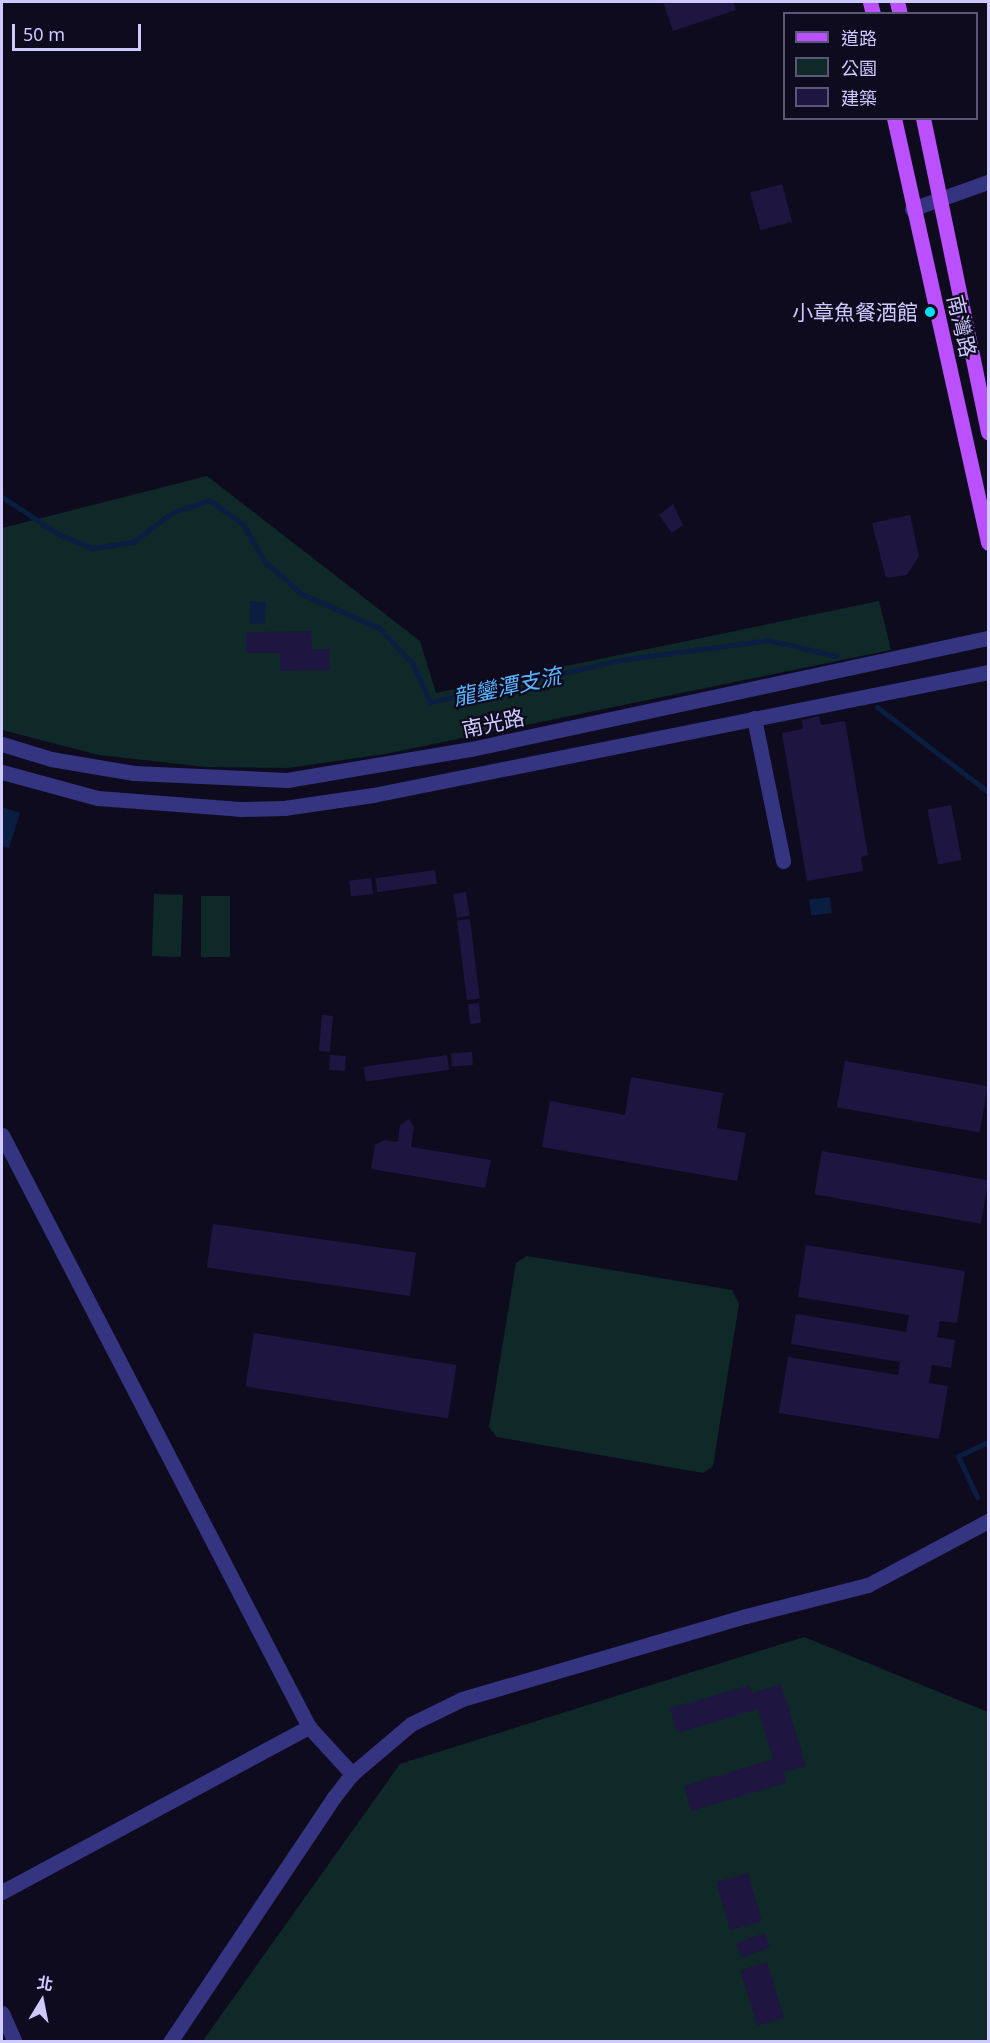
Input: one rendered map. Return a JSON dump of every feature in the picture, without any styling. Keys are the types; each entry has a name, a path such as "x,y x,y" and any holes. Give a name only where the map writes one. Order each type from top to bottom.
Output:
{"main road":[{"name":"南灣路","path":"894,120 912,209 988,543"},
{"name":"南灣路","path":"923,120 988,432"}],"street":[{"path":"912,209 988,182"},
{"name":"南光路","path":"2,744 51,759 134,774 287,780 471,749 988,638"},
{"path":"2,772 98,798 240,809 284,808 373,795 988,672"},
{"path":"754,718 783,861"},
{"path":"2,1135 5,1152 309,1727 352,1774"},
{"path":"170,2042 352,1774 411,1724 462,1699 746,1616 868,1585 988,1521"},
{"path":"2,1892 309,1727"},
{"path":"2,2013 15,2042"}],"green space":[{"path":"207,476 420,641 436,693 879,601 891,650 385,754 288,768 206,767 99,755 2,730 2,528"},
{"path":"154,894 183,895 181,957 152,956"},
{"path":"201,896 230,896 230,957 201,957"},
{"path":"527,1256 732,1290 739,1304 713,1466 703,1473 497,1437 489,1427 516,1263"},
{"path":"804,1637 988,1712 988,2041 202,2042 400,1764"}],"water":[{"path":"250,601 266,602 265,623 250,624"},
{"path":"2,807 20,813 9,848 2,846"},
{"path":"830,897 832,913 811,915 809,900"}],"building":[{"path":"663,2 733,2 736,10 673,31"},
{"path":"782,184 792,222 760,230 750,193"},
{"path":"673,504 683,525 672,533 659,515"},
{"path":"910,515 919,556 907,575 886,578 872,523"},
{"path":"311,631 312,649 329,649 330,670 280,671 280,653 246,653 246,632"},
{"path":"819,716 821,725 845,721 868,855 861,857 863,871 807,881 782,733 803,729 802,720"},
{"path":"951,805 962,860 938,865 927,810"},
{"path":"435,870 437,884 378,892 376,878"},
{"path":"371,878 373,894 351,897 349,881"},
{"path":"466,892 470,916 457,918 453,894"},
{"path":"470,919 480,998 467,1000 457,921"},
{"path":"479,1003 481,1023 470,1024 468,1004"},
{"path":"322,1015 333,1016 330,1052 319,1051"},
{"path":"472,1052 473,1065 452,1066 451,1053"},
{"path":"330,1055 346,1056 345,1071 329,1070"},
{"path":"447,1055 449,1070 366,1082 364,1067"},
{"path":"845,1061 988,1086 980,1132 837,1107"},
{"path":"631,1077 723,1093 717,1128 746,1133 737,1181 542,1147 550,1101 625,1115"},
{"path":"409,1119 414,1127 411,1147 491,1160 485,1188 371,1169 375,1145 384,1140 398,1142 400,1125"},
{"path":"822,1151 988,1180 981,1224 814,1194"},
{"path":"213,1224 416,1253 410,1296 207,1268"},
{"path":"806,1245 965,1271 957,1323 940,1321 937,1337 955,1340 951,1368 932,1365 929,1383 948,1386 939,1439 779,1413 788,1357 898,1375 900,1362 791,1344 796,1314 906,1332 909,1315 798,1297"},
{"path":"254,1333 456,1365 448,1418 246,1386"},
{"path":"781,1684 806,1766 783,1772 786,1783 691,1811 684,1786 773,1759 758,1709 677,1733 670,1708 750,1685 752,1693"},
{"path":"748,1873 762,1921 730,1930 716,1882"},
{"path":"765,1933 770,1947 741,1958 736,1944"},
{"path":"767,1962 784,2017 757,2026 740,1970"}],"waterway":[{"name":"龍鑾潭支流","path":"2,497 60,535 92,548 133,542 173,512 209,500 243,524 264,561 302,594 379,628 413,664 430,702 626,659 768,640 836,656"},
{"name":"龍鑾潭支流","path":"877,707 988,792"},
{"path":"977,1497 958,1456 988,1442"}],"place":[{"name":"小章魚餐酒館","path":"930,312"}]}
